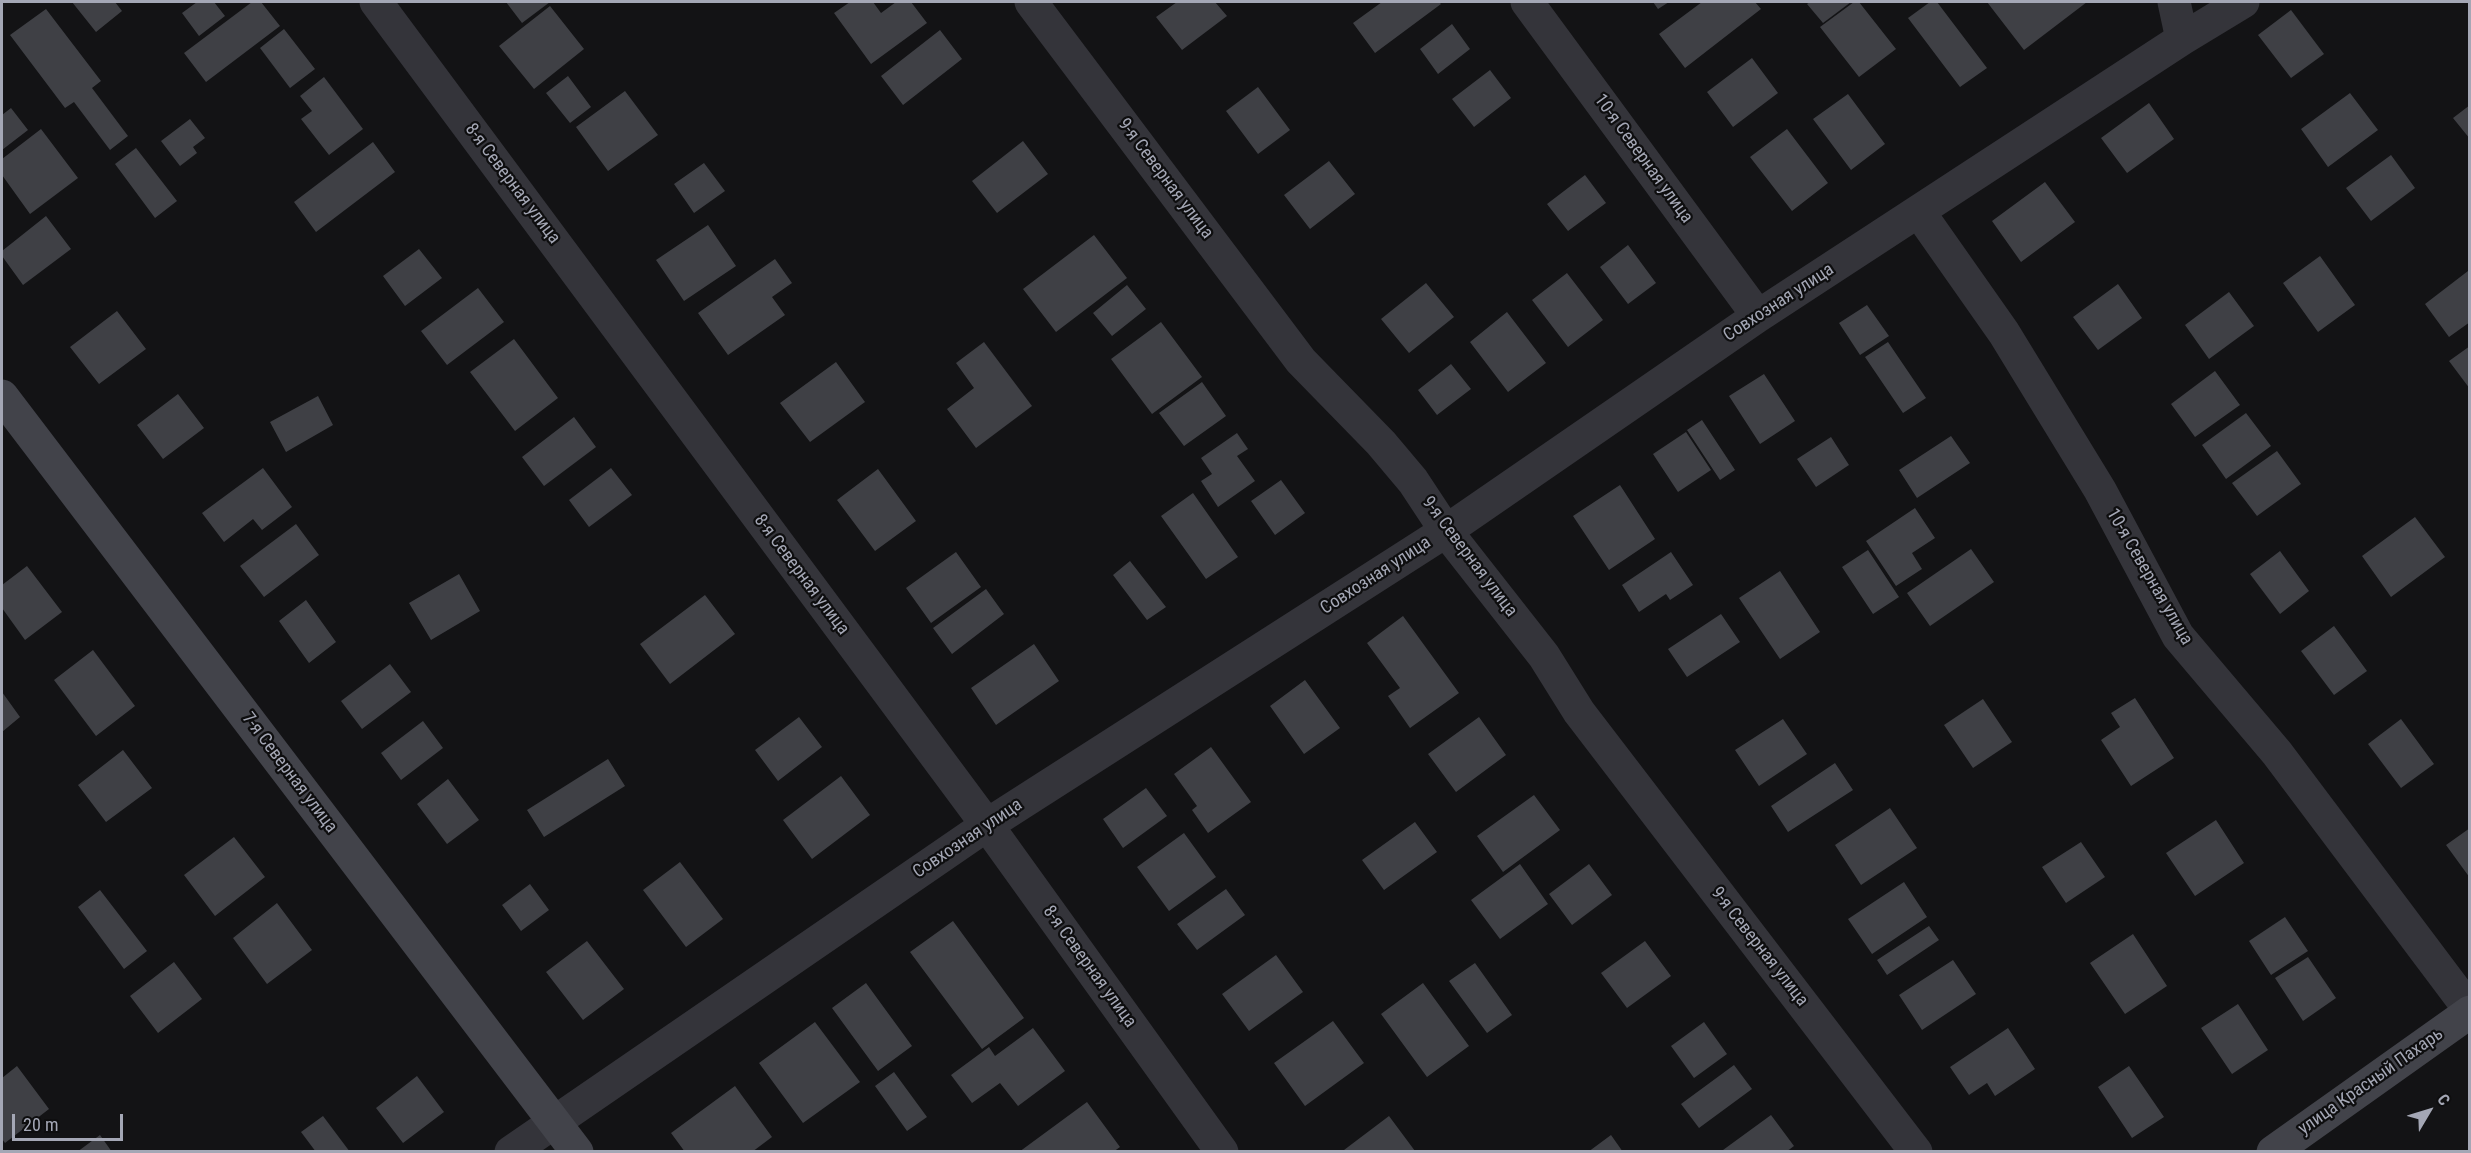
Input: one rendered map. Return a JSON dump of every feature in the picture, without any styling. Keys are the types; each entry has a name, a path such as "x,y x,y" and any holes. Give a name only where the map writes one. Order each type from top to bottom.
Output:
{"main road":[{"name":"7-я Северная улица","path":"2,396 577,1152"},
{"name":"улица Красный Пахарь","path":"2273,1152 2469,1011"}],"street":[{"name":"8-я Северная улица","path":"376,2 987,825 1222,1152"},
{"name":"9-я Северная улица","path":"1031,2 1301,360 1413,481 1446,531 1544,657 1580,712 1916,1152"},
{"name":"10-я Северная улица","path":"1527,2 1758,316"},
{"path":"2174,2 2182,39"},
{"name":"Совхозная улица","path":"511,1152 987,825 1446,531 1758,316 2182,39 2243,2"},
{"name":"10-я Северная улица","path":"1919,212 2004,333 2100,490 2178,636 2277,753 2469,1011"}],"building":[{"path":"72,2 115,2 122,11 96,32"},
{"path":"197,2 214,2 225,16 199,36 182,13"},
{"path":"252,2 261,2 280,26 206,82 184,53"},
{"path":"506,2 550,2 522,23"},
{"path":"850,2 873,2 881,13 896,2 911,2 927,23 871,64 834,13"},
{"path":"1177,2 1215,2 1227,16 1182,50 1156,17"},
{"path":"1382,2 1439,2 1441,4 1375,53 1353,23"},
{"path":"1653,2 1669,2 1658,9"},
{"path":"1702,2 1755,2 1761,9 1685,68 1659,34"},
{"path":"1810,2 1851,2 1823,23 1807,4"},
{"path":"1854,2 1859,2 1896,49 1859,77 1820,27"},
{"path":"1930,2 1937,2 1987,68 1960,87 1908,18"},
{"path":"1987,2 2087,2 2024,50"},
{"path":"550,6 584,49 534,89 499,46"},
{"path":"46,9 101,81 92,88 128,136 110,150 74,102 65,108 10,35"},
{"path":"2291,10 2324,54 2291,78 2258,35"},
{"path":"1452,24 1470,49 1438,74 1420,49"},
{"path":"284,29 315,69 290,88 260,48"},
{"path":"940,30 962,59 903,105 881,76"},
{"path":"1752,58 1778,93 1733,127 1707,92"},
{"path":"1490,70 1511,98 1474,127 1452,99"},
{"path":"568,76 591,107 570,123 546,93"},
{"path":"324,77 363,129 329,155 301,119 312,111 300,96"},
{"path":"1258,87 1290,130 1258,154 1226,111"},
{"path":"625,91 658,135 608,171 576,127"},
{"path":"2350,93 2378,130 2328,167 2301,129"},
{"path":"1848,94 1885,144 1851,170 1813,119"},
{"path":"2149,103 2174,139 2127,173 2101,138"},
{"path":"2470,105 2470,139 2453,118"},
{"path":"11,108 28,130 2,150 2,115"},
{"path":"190,119 205,138 193,147 197,153 180,166 161,141"},
{"path":"41,129 78,178 30,214 2,175 2,159"},
{"path":"1787,129 1828,183 1792,211 1750,157"},
{"path":"1023,141 1048,174 997,213 972,181"},
{"path":"373,142 395,172 316,232 294,202"},
{"path":"136,148 177,201 155,218 115,164"},
{"path":"2391,155 2415,188 2371,221 2346,188"},
{"path":"1329,161 1355,194 1310,229 1284,195"},
{"path":"704,163 725,191 694,213 674,184"},
{"path":"1585,175 1606,203 1568,231 1547,204"},
{"path":"2045,182 2075,222 2021,262 1992,221"},
{"path":"46,216 71,249 23,285 2,256 2,251"},
{"path":"708,225 736,266 684,301 656,260"},
{"path":"1094,235 1127,278 1056,332 1023,289"},
{"path":"1628,245 1656,283 1628,304 1600,267"},
{"path":"419,249 442,278 405,306 383,276"},
{"path":"2320,256 2355,305 2318,332 2283,283"},
{"path":"775,259 792,283 772,297 785,315 728,355 698,313"},
{"path":"2468,271 2470,322 2449,337 2425,304"},
{"path":"1567,273 1603,320 1568,347 1532,300"},
{"path":"1426,283 1454,317 1409,353 1381,319"},
{"path":"2118,284 2142,318 2098,350 2073,317"},
{"path":"1127,285 1146,309 1112,336 1093,313"},
{"path":"478,288 504,322 447,365 421,331"},
{"path":"2229,292 2254,326 2209,359 2185,325"},
{"path":"1867,305 1889,336 1860,355 1839,323"},
{"path":"117,311 146,349 99,384 70,347"},
{"path":"1507,312 1546,363 1508,392 1470,342"},
{"path":"1161,322 1202,377 1152,414 1111,359"},
{"path":"514,339 558,398 515,431 470,372"},
{"path":"984,342 1032,406 976,448 947,409 974,388 956,363"},
{"path":"1888,342 1926,398 1903,413 1865,357"},
{"path":"2470,346 2470,389 2449,361"},
{"path":"836,362 865,402 810,442 780,403"},
{"path":"1451,364 1471,389 1437,415 1418,390"},
{"path":"2215,371 2240,405 2195,437 2171,404"},
{"path":"1764,374 1795,421 1760,444 1729,396"},
{"path":"1202,382 1226,416 1184,446 1159,413"},
{"path":"178,394 204,428 163,459 137,425"},
{"path":"318,396 333,425 286,452 270,422"},
{"path":"2246,413 2271,446 2226,479 2202,445"},
{"path":"574,417 596,447 544,486 522,457"},
{"path":"1702,420 1735,470 1720,480 1687,430"},
{"path":"1686,432 1711,470 1678,492 1653,454"},
{"path":"1237,433 1248,449 1237,456 1255,481 1218,507 1201,481 1212,474 1201,458"},
{"path":"1951,436 1970,463 1917,498 1899,470"},
{"path":"1831,437 1849,465 1816,487 1797,459"},
{"path":"2277,451 2301,484 2257,516 2232,483"},
{"path":"263,468 292,507 262,530 253,519 224,542 202,513"},
{"path":"611,468 632,495 589,527 569,500"},
{"path":"878,469 916,521 875,551 837,500"},
{"path":"1281,480 1305,513 1275,535 1251,501"},
{"path":"1620,485 1655,539 1609,570 1573,516"},
{"path":"1193,493 1238,557 1206,579 1161,516"},
{"path":"1915,508 1935,538 1912,553 1922,569 1896,586 1866,541"},
{"path":"2415,517 2445,557 2391,597 2362,556"},
{"path":"296,524 319,555 264,597 240,566"},
{"path":"1971,549 1994,582 1930,626 1907,593"},
{"path":"1868,550 1899,597 1873,614 1842,567"},
{"path":"2280,551 2309,591 2280,614 2250,574"},
{"path":"956,552 981,587 931,623 906,588"},
{"path":"1671,552 1693,585 1670,600 1666,594 1639,612 1622,585"},
{"path":"1130,561 1166,607 1147,620 1113,575"},
{"path":"27,566 62,612 25,640 2,608 2,585"},
{"path":"1780,571 1820,632 1780,659 1739,598"},
{"path":"459,574 480,611 431,640 409,603"},
{"path":"986,589 1004,614 952,654 933,628"},
{"path":"705,595 735,634 670,684 640,644"},
{"path":"306,600 336,642 309,663 279,621"},
{"path":"1721,614 1740,642 1687,677 1668,649"},
{"path":"1403,616 1459,693 1410,728 1388,696 1400,688 1367,643"},
{"path":"2334,626 2367,671 2334,695 2301,651"},
{"path":"1034,644 1059,681 996,725 971,688"},
{"path":"93,650 135,706 96,736 54,680"},
{"path":"390,664 411,692 362,729 341,701"},
{"path":"1305,680 1340,728 1304,754 1270,706"},
{"path":"2,692 20,717 2,732"},
{"path":"2135,698 2174,758 2131,786 2101,740 2120,727 2111,713"},
{"path":"1983,699 2012,742 1973,768 1944,725"},
{"path":"799,717 822,747 778,781 755,750"},
{"path":"1479,717 1506,755 1456,792 1428,754"},
{"path":"1783,719 1807,754 1759,786 1735,750"},
{"path":"2401,719 2434,764 2401,788 2368,744"},
{"path":"423,721 443,748 401,780 381,753"},
{"path":"1211,747 1251,802 1208,833 1192,810 1197,806 1174,774"},
{"path":"123,750 152,788 106,822 78,785"},
{"path":"608,759 625,786 544,837 527,810"},
{"path":"1835,763 1853,790 1788,832 1771,806"},
{"path":"841,776 870,815 812,859 783,820"},
{"path":"448,779 479,820 447,844 417,804"},
{"path":"1146,788 1167,816 1123,848 1103,819"},
{"path":"1534,795 1560,830 1503,872 1477,836"},
{"path":"1890,808 1917,848 1861,885 1835,845"},
{"path":"2216,820 2244,863 2195,896 2166,853"},
{"path":"1415,822 1437,852 1384,890 1362,860"},
{"path":"2470,828 2470,878 2446,845"},
{"path":"1184,833 1216,877 1169,911 1137,867"},
{"path":"234,837 265,877 215,916 184,875"},
{"path":"2081,842 2105,877 2066,903 2042,867"},
{"path":"680,862 723,919 686,947 643,890"},
{"path":"1520,864 1548,904 1500,939 1471,900"},
{"path":"1589,864 1612,895 1572,925 1549,894"},
{"path":"1904,882 1927,917 1872,954 1848,919"},
{"path":"530,884 549,910 521,931 502,905"},
{"path":"1226,889 1245,915 1197,950 1177,924"},
{"path":"100,890 147,951 124,969 78,907"},
{"path":"277,903 312,950 267,984 233,938"},
{"path":"2285,917 2308,951 2271,975 2249,941"},
{"path":"953,921 1024,1018 982,1049 910,952"},
{"path":"1929,926 1939,940 1887,975 1877,960"},
{"path":"2133,934 2167,986 2125,1014 2090,963"},
{"path":"587,941 624,989 583,1020 546,972"},
{"path":"1645,941 1671,976 1627,1008 1601,973"},
{"path":"1276,955 1303,992 1249,1031 1222,994"},
{"path":"2308,957 2336,998 2303,1021 2275,978"},
{"path":"1953,960 1976,994 1922,1030 1899,995"},
{"path":"174,962 202,999 158,1033 130,996"},
{"path":"1475,963 1512,1015 1487,1033 1449,981"},
{"path":"866,983 912,1046 878,1071 832,1008"},
{"path":"1423,983 1469,1046 1427,1077 1381,1014"},
{"path":"2238,1004 2268,1050 2232,1074 2201,1028"},
{"path":"1333,1021 1364,1063 1305,1106 1274,1063"},
{"path":"815,1022 860,1082 803,1123 759,1063"},
{"path":"1704,1022 1727,1054 1694,1078 1671,1046"},
{"path":"1033,1028 1065,1071 1018,1106 1000,1083 972,1103 951,1075 989,1047 995,1056"},
{"path":"2008,1028 2035,1069 1995,1096 1987,1083 1969,1095 1950,1067"},
{"path":"1734,1065 1752,1089 1699,1128 1681,1104"},
{"path":"17,1066 49,1109 5,1143 2,1139 2,1078"},
{"path":"2129,1066 2164,1117 2132,1138 2098,1087"},
{"path":"894,1072 927,1117 907,1131 875,1086"},
{"path":"417,1076 444,1112 403,1143 376,1108"},
{"path":"735,1086 772,1137 752,1152 685,1152 671,1133"},
{"path":"1087,1102 1120,1147 1113,1152 1019,1152"},
{"path":"1771,1115 1794,1146 1786,1152 1724,1152 1723,1150"},
{"path":"323,1116 350,1152 316,1152 301,1132"},
{"path":"1389,1116 1415,1151 1345,1152 1344,1150"},
{"path":"100,1135 112,1152 77,1152"},
{"path":"1611,1135 1623,1152 1588,1152"}]}
